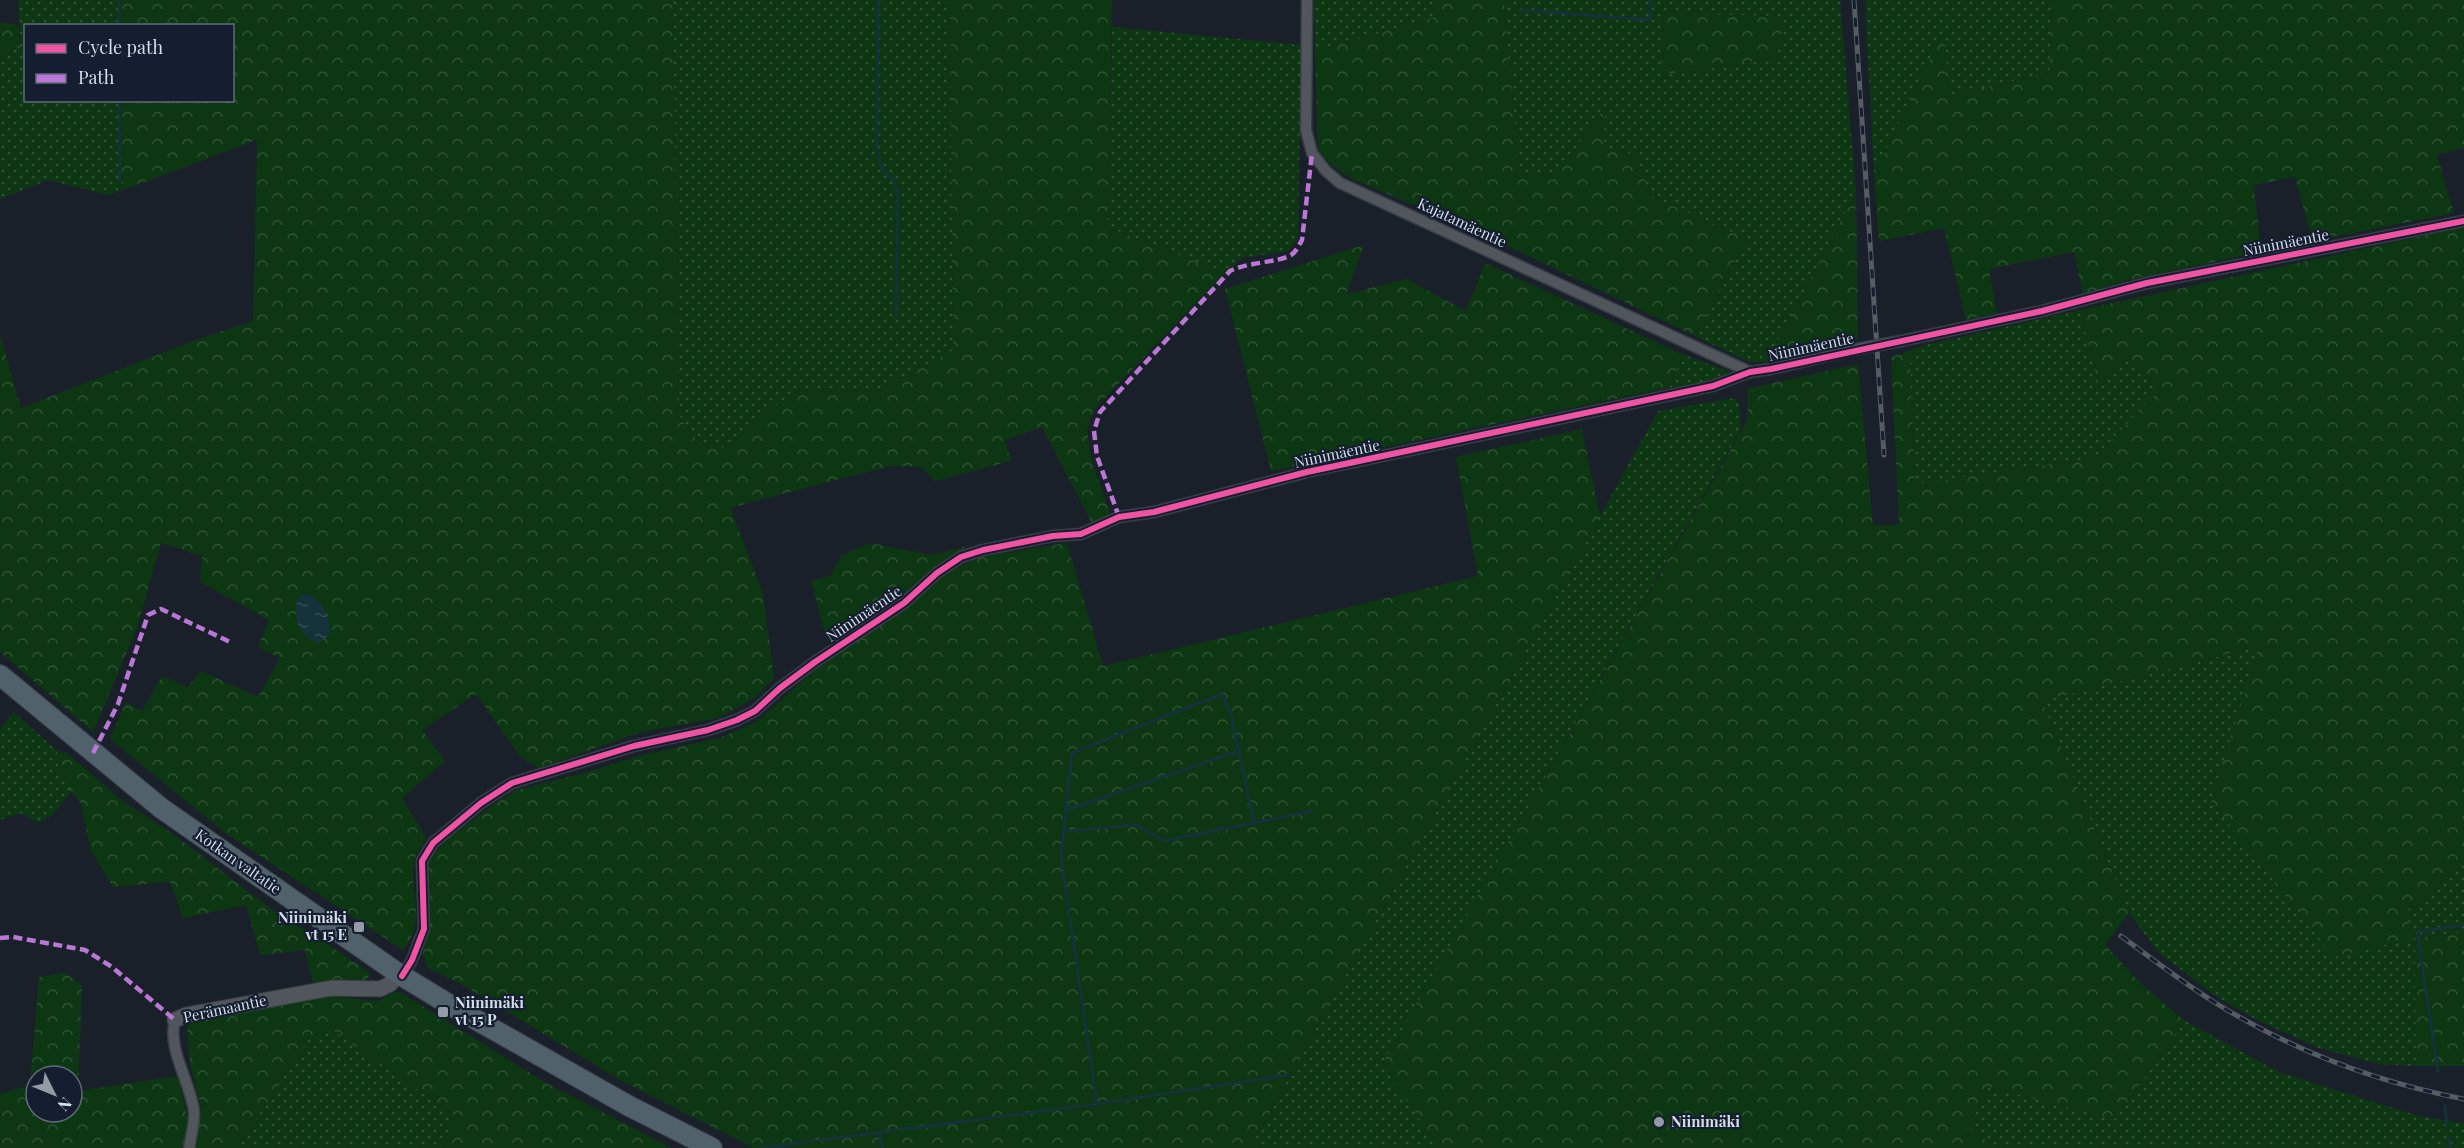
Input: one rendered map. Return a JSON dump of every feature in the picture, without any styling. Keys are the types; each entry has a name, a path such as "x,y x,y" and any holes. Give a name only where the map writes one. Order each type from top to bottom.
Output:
{"highway":[{"name":"Kotkan valtatie","path":"0,675 161,808 401,975 590,1083 712,1148"}],"street":[{"name":"Kajatamäentie","path":"1307,0 1306,130 1312,153 1326,171 1340,183 1750,372"},
{"name":"Niinimäentie","path":"401,975 412,960 424,929 422,861 433,843 481,803 512,783 634,746 708,730 746,716 821,658 904,603 938,573 961,557 983,550 1053,536 1081,534 1119,517 1154,512 1307,471 1713,386 1750,372 2042,311 2147,282 2460,222"},
{"name":"Perämaantie","path":"189,1148 194,1114 189,1087 173,1038 175,1020 186,1015 332,988 380,989 401,975"}],"green space":[{"path":"18,0 121,0 121,24 24,24 24,102 122,102 123,190 108,195 48,180 0,199 0,55 21,47"},
{"path":"121,0 673,0 679,414 695,437 719,450 795,391 876,392 953,350 950,0 1112,0 1107,227 1225,273 1094,409 1087,429 1091,459 1111,517 1092,523 1042,427 1005,440 1011,461 935,481 921,467 890,466 730,508 763,593 774,678 756,697 719,718 641,732 539,768 521,758 476,694 422,730 445,761 402,798 426,838 414,864 415,929 403,950 228,835 110,739 126,702 142,711 162,676 188,687 201,671 258,697 280,658 258,647 269,620 200,582 202,556 161,543 137,628 93,732 0,652 0,334 21,408 201,338 253,321 257,140 123,190 122,102 234,102 234,24 121,24"},
{"path":"673,0 950,0 953,351 876,392 795,391 720,450 695,437 679,414"},
{"path":"1314,0 1435,0 1434,18 1315,51"},
{"path":"1435,0 1504,0 1519,174 1557,174 1605,108 1604,149 1636,154 1651,196 1747,239 1695,336 1483,234 1352,179 1332,166 1318,150 1315,51 1433,18"},
{"path":"1504,0 1840,0 1856,192 1767,362 1749,362 1695,336 1747,239 1651,196 1636,154 1604,149 1604,109 1557,175 1519,175","holes":["1663,14 1785,16 1777,57 1697,71 1662,74"]},
{"path":"1865,0 2052,0 2049,73 1950,95 1943,33 1874,174"},
{"path":"2052,0 2464,0 2464,148 2437,155 2454,213 2312,241 2295,177 2254,185 2261,252 2123,281 2083,295 2074,252 1989,269 1997,313 1966,320 1944,228 1879,241 1874,174 1944,32 1950,95 2049,73"},
{"path":"1663,14 1785,16 1777,57 1697,71 1661,74"},
{"path":"0,22 18,25 21,47 0,55"},
{"path":"1112,27 1301,45 1298,239 1288,251 1242,258 1225,273 1107,227"},
{"path":"1856,192 1858,339 1767,362"},
{"path":"2464,227 2464,865 2405,912 2415,938 2334,957 2211,802 2259,646 2042,701 2129,913 2105,945 2141,984 2185,1021 2115,1119 1989,1087 1967,1128 1999,1148 1439,1148 1382,1065 1748,419 1747,389 1858,364 1873,525 1899,525 1891,357 1926,345 1910,364 1915,484 2094,458 2160,389 2126,358 2099,387 2080,310"},
{"path":"1364,245 1346,294 1406,279 1466,311 1485,263 1684,355 1667,388 1271,471 1225,289"},
{"path":"2080,310 2099,386 2126,358 2160,389 2094,458 1915,484 1910,364 1926,345"},
{"path":"1684,355 1731,372 1726,379 1667,388"},
{"path":"1735,398 1739,404 1741,429 1548,771 1517,1148 1250,1148 1658,411"},
{"path":"1582,429 1600,517 1250,1148 754,1148 620,1080 463,985 428,968 423,954 429,927 428,862 445,841 516,790 588,772 642,755 720,738 758,721 816,669 909,606 950,571 981,557 1067,543 1103,666 1478,576 1456,457"},
{"path":"870,543 932,555 967,546 937,565 903,597 827,641 811,581 830,576 842,555"},
{"path":"2260,646 2211,802 2415,938 2416,1066 2379,1064 2319,1048 2257,1020 2216,996 2159,953 2129,913 2042,701"},
{"path":"14,712 57,751 60,772 72,791 51,816 38,823 21,813 0,820 0,729"},
{"path":"57,751 67,753 120,799 173,834 279,915 311,933 370,973 367,980 314,986 305,950 260,955 246,905 183,918 170,882 113,887 91,851 81,804 60,775"},
{"path":"2464,865 2464,932 2415,938 2405,912"},
{"path":"2464,932 2464,1066 2416,1066 2415,938"},
{"path":"65,973 82,985 79,1064 32,1064 39,977"},
{"path":"400,992 546,1083 672,1148 444,1148 454,1115 334,1031 309,1039 237,1148 194,1148 202,1110 190,1065 187,1026 194,1021 330,996 378,1001 392,993"},
{"path":"2185,1021 2279,1072 2422,1117 2464,1123 2464,1148 1999,1148 1967,1128 1989,1087 2115,1119"},
{"path":"334,1031 454,1115 444,1148 237,1148 309,1038"},
{"path":"178,1076 188,1120 182,1148 0,1148 0,1094 24,1087 24,1124 84,1124 84,1090"}],"water":[{"path":"309,594 322,605 330,627 331,633 319,643 306,636 296,617 299,596"}],"waterway":[{"path":"119,0 119,24"},
{"path":"878,0 877,149 882,170 894,181 898,193 896,316"},
{"path":"1521,10 1650,20 1651,0"},
{"path":"119,102 120,180"},
{"path":"1097,1104 1061,856 1072,753 1222,694 1231,715 1254,823"},
{"path":"1067,810 1238,751"},
{"path":"1065,831 1138,825 1164,841 1312,811"},
{"path":"2438,1071 2417,932 2464,925"},
{"path":"760,1148 1097,1104 1288,1075"},
{"path":"2445,1106 2447,1126"},
{"path":"879,1132 882,1148"},
{"path":"2449,1137 2450,1148"}],"railway":[{"path":"1854,0 1884,455"},
{"path":"2121,936 2202,994 2273,1035 2334,1062 2366,1073 2464,1099"}],"marked path":[{"path":"1119,517 1097,456 1094,431 1100,412 1230,271 1285,258 1294,252 1302,240 1312,153"},
{"path":"93,753 118,704 148,615 161,609 230,642"},
{"path":"0,938 13,937 85,950 112,967 175,1020"}],"cycle path":[{"path":"402,976 412,960 424,929 422,861 433,843 481,803 512,783 634,746 708,730 755,711 780,688 904,603 937,573 961,557 983,550 1053,536 1081,534 1119,517 1154,512 1307,472 1713,386 1750,372 2042,311 2147,283 2464,221"}],"place":[{"name":"Niinimäki vt 15 E","path":"359,927"},
{"name":"Niinimäki vt 15 P","path":"443,1012"},
{"name":"Niinimäki","path":"1659,1122"}]}
